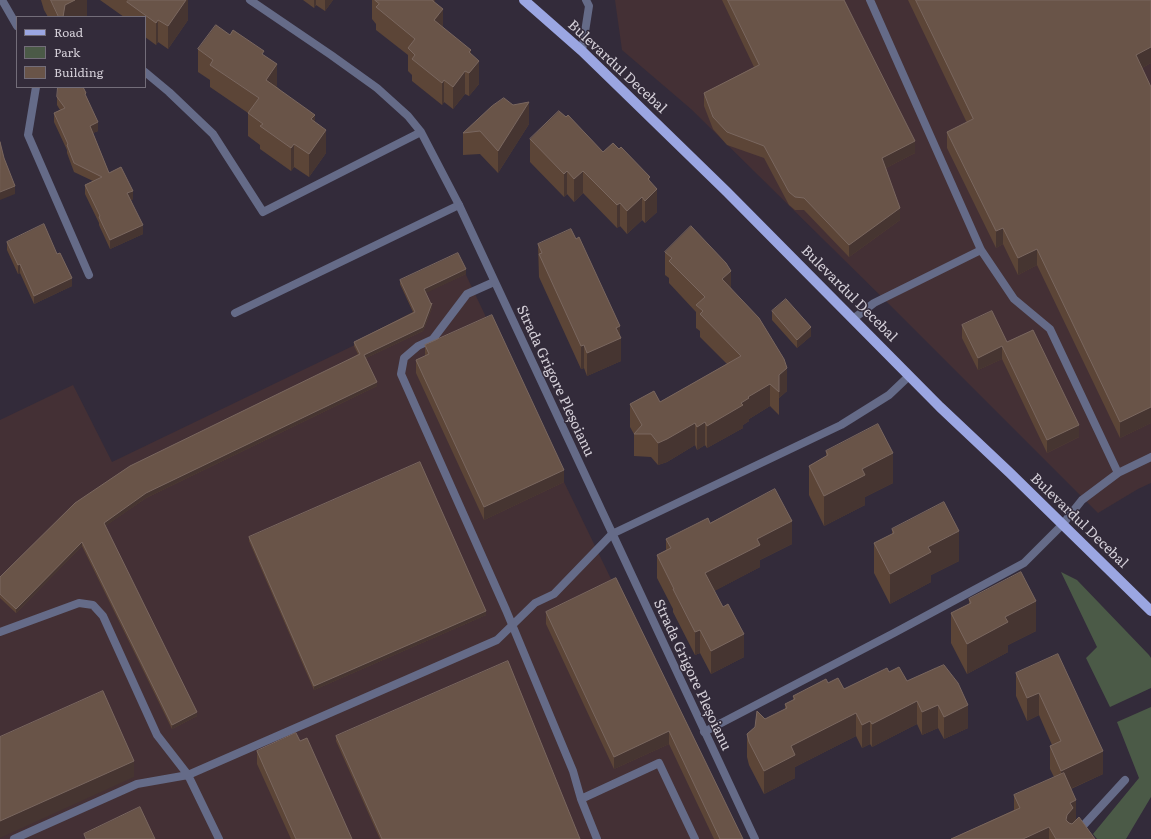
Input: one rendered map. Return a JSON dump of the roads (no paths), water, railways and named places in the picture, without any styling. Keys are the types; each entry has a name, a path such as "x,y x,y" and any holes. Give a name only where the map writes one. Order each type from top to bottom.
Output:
{"main road":[{"name":"Bulevardul Decebal","path":"524,0 582,51 727,192 940,407 1010,473 1151,611"}],"street":[{"path":"2,0 16,24"},
{"name":"Strada Grigore Pleșoianu","path":"250,0 332,54 377,88 408,116 422,132 459,205 755,839"},
{"path":"582,51 589,6 586,0"},
{"path":"870,0 981,250 1014,299 1050,329 1118,473"},
{"path":"146,73 169,92 213,134 263,212 422,132"},
{"path":"36,88 28,135 89,275"},
{"path":"235,313 459,205"},
{"path":"853,319 874,303 981,250"},
{"path":"494,282 467,294 433,339 418,346 404,358 401,374 512,625 573,771 581,799 597,839"},
{"path":"14,839 137,784 188,775 497,640 535,603 554,594 612,534 841,425 889,395 909,376"},
{"path":"704,732 1024,563 1062,525 1082,500 1118,473 1151,458"},
{"path":"0,632 79,603 93,605 103,616 157,735 188,775 219,839"},
{"path":"581,799 659,763 695,839"},
{"path":"1071,839 1125,780"}]}
